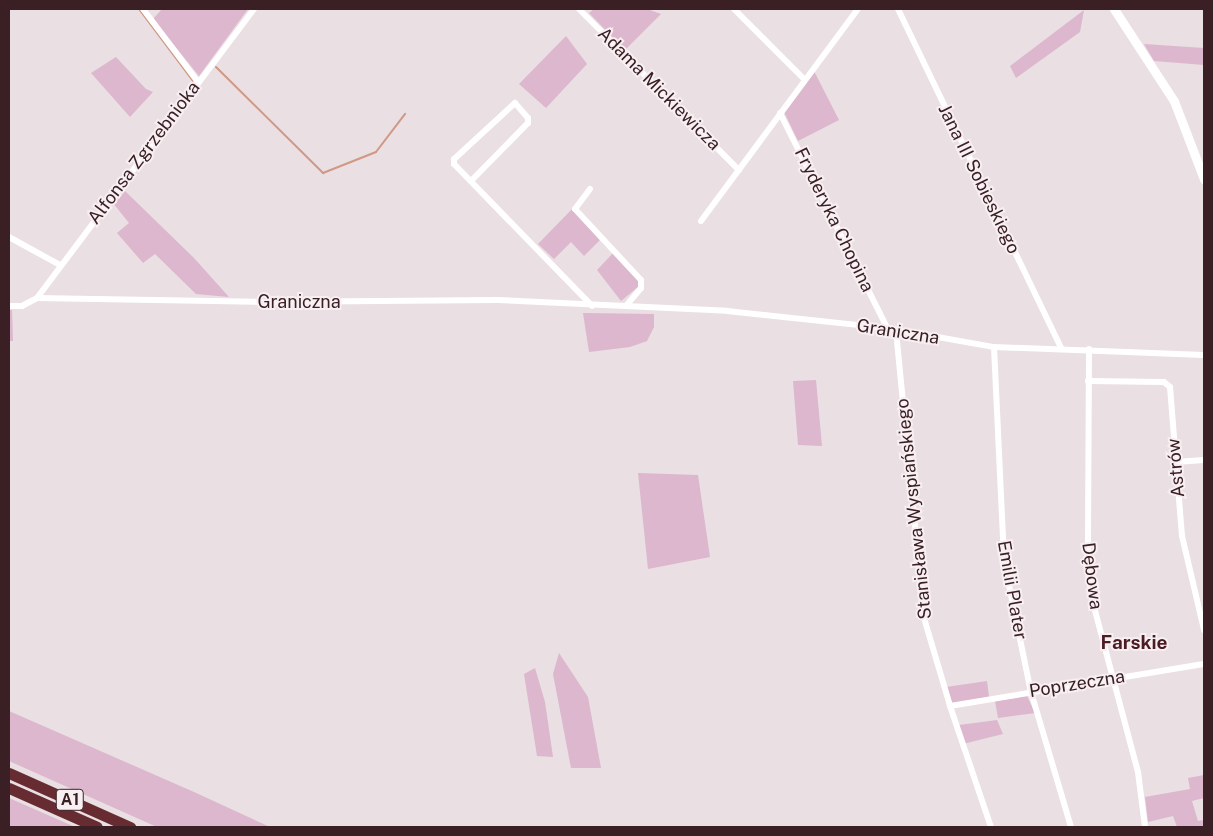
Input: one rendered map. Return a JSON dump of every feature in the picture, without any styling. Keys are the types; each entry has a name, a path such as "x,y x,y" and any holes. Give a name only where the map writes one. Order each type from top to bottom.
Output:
{"highway":[{"name":"A1","path":"9,773 130,827"},
{"name":"A1","path":"9,788 97,827"}],"main road":[{"path":"1114,9 1174,101 1204,179"}],"street":[{"path":"143,9 198,82"},
{"name":"Alfonsa Zgrzebnioka","path":"36,298 254,9"},
{"name":"Adama Mickiewicza","path":"579,9 739,170"},
{"path":"734,9 804,79"},
{"path":"702,221 804,79 858,9"},
{"name":"Jana III Sobieskiego","path":"898,9 1061,348"},
{"path":"471,181 528,123 528,118 515,103 454,159 454,164 592,306"},
{"name":"Fryderyka Chopina","path":"780,113 887,328"},
{"path":"590,189 575,209 641,280 641,288 626,306"},
{"path":"9,237 60,265"},
{"name":"Graniczna","path":"9,306 22,306 36,298 265,302 497,300 727,312 887,328 994,347 1089,349 1204,355"},
{"name":"Stanisława Wyspiańskiego","path":"896,331 924,618 950,706 991,827"},
{"name":"Emilii Plater","path":"994,347 1003,553 1031,692 1070,827"},
{"name":"Dębowa","path":"1089,349 1088,573 1112,678 1138,772 1145,827"},
{"name":"Astrów","path":"1088,381 1167,383 1182,536 1204,630"},
{"path":"1176,462 1204,460"},
{"name":"Poprzeczna","path":"950,706 1204,664"}],"shaded area":[{"path":"162,9 248,9 199,76 153,19"},
{"path":"594,9 647,9 661,14 625,50 589,13"},
{"path":"1084,10 1080,32 1016,78 1010,66"},
{"path":"566,36 587,64 546,108 519,84"},
{"path":"1144,44 1204,48 1204,65 1154,61"},
{"path":"116,57 146,89 153,92 130,117 91,73"},
{"path":"814,71 839,120 798,141 784,112"},
{"path":"124,190 194,258 229,297 196,294 155,254 143,263 117,233 129,223 113,203"},
{"path":"572,209 601,239 584,256 571,242 554,259 538,244"},
{"path":"614,252 639,281 639,286 621,301 597,270"},
{"path":"9,310 12,310 13,341 9,341"},
{"path":"583,313 654,314 654,327 647,341 630,347 589,352"},
{"path":"816,380 822,446 798,445 793,381"},
{"path":"638,473 698,475 710,557 648,569"},
{"path":"559,653 588,697 601,768 571,768 553,674"},
{"path":"535,668 545,702 553,757 537,756 524,674"},
{"path":"987,681 989,697 950,704 946,687"},
{"path":"1027,696 1035,713 998,718 995,701"},
{"path":"9,711 270,827 157,827 9,761"},
{"path":"997,720 1003,734 963,744 959,725"},
{"path":"1204,775 1204,798 1192,801 1198,821 1204,820 1204,827 1177,827 1173,816 1148,822 1145,797 1190,789 1188,778"},
{"path":"9,798 75,827 9,827"}],"waterway":[{"path":"139,9 193,81"},
{"path":"216,67 323,173 376,152 405,114"}],"district":[{"name":"Farskie","path":"1134,643"}]}
